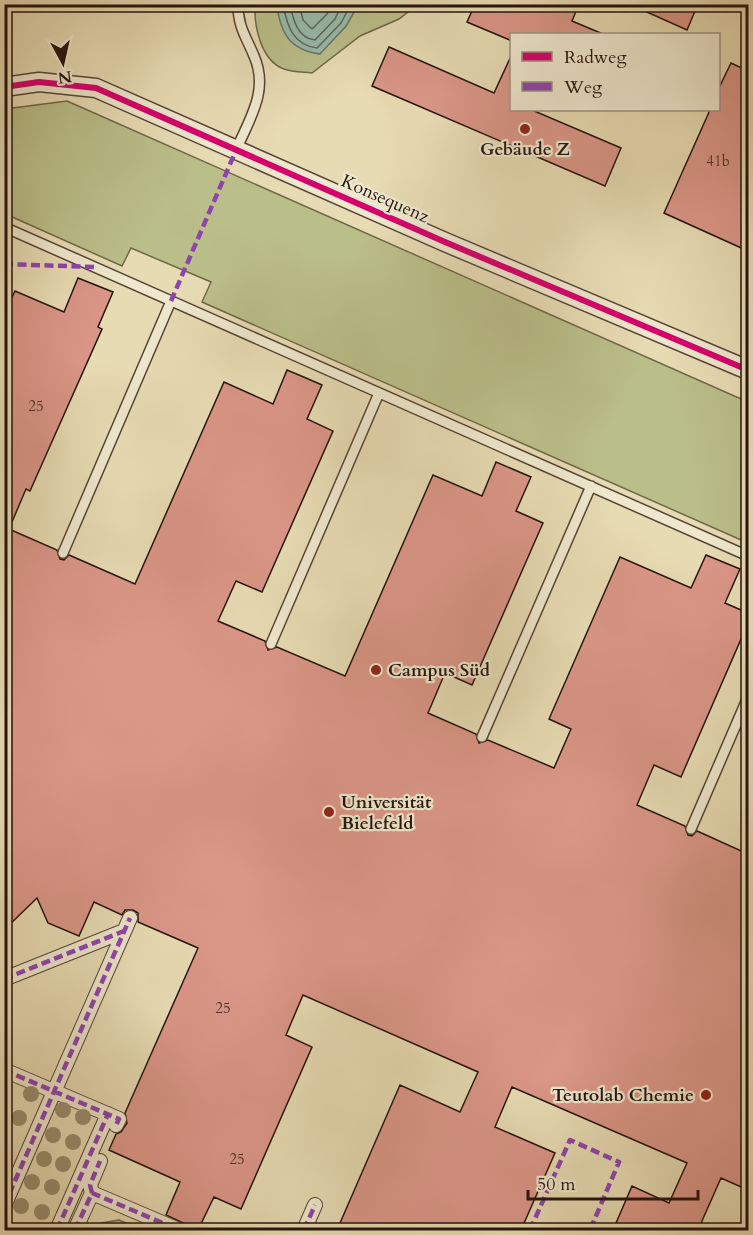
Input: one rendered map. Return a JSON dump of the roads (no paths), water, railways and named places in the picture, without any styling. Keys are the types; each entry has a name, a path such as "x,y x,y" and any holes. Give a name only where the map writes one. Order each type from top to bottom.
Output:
{"street":[{"name":"Konsequenz","path":"4,87 39,82 96,88 237,148 445,242 748,370"},
{"path":"4,979 127,924 54,1092 11,1178 4,1206"},
{"path":"4,1070 112,1120 57,1230"},
{"path":"75,1230 92,1193 90,1185 100,1161"},
{"path":"92,1193 179,1230"},
{"path":"304,1230 315,1205"}],"lane":[{"path":"237,148 261,89 260,73 241,33 238,4"},
{"path":"4,227 748,556"},
{"path":"63,553 171,301"},
{"path":"271,644 379,393"},
{"path":"482,737 591,486"},
{"path":"691,829 748,697"}],"water":[{"path":"277,4 358,5 346,26 320,54 301,49 288,38 278,15"}],"place":[{"name":"Gebäude Z","path":"525,129"},
{"name":"Campus Süd","path":"376,670"},
{"name":"Universität Bielefeld","path":"329,812"},
{"name":"Teutolab Chemie","path":"706,1095"}]}
